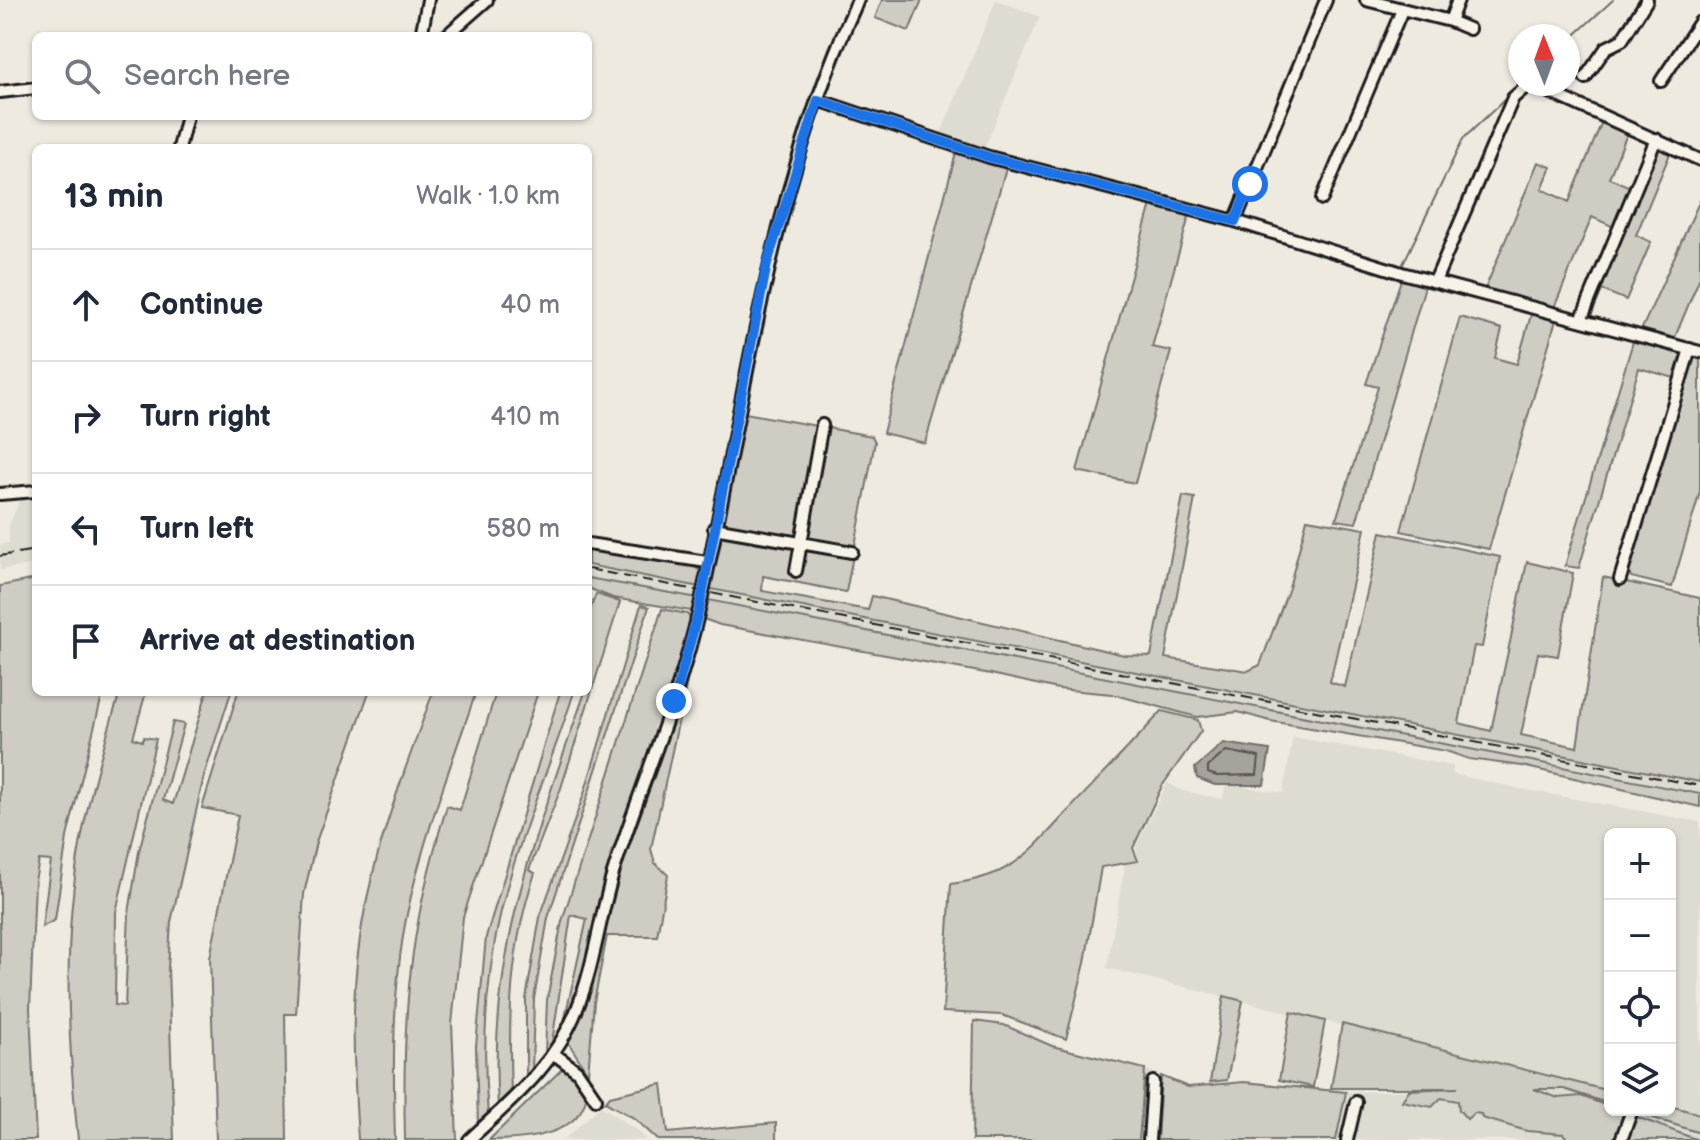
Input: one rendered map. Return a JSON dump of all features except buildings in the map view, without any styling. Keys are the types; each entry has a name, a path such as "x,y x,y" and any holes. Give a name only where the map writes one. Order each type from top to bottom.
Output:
{"street":[{"path":"422,32 428,0"},
{"path":"451,32 487,0"},
{"path":"469,1140 519,1094 553,1053 578,1007 615,867 674,701 699,610 767,264 818,100 858,0"},
{"path":"1235,221 1326,0"},
{"path":"1366,0 1450,21 1469,29"},
{"path":"1450,21 1458,0"},
{"path":"1585,78 1606,48 1622,40 1647,0"},
{"path":"1322,199 1402,10"},
{"path":"1661,81 1700,22"},
{"path":"0,92 32,88"},
{"path":"1436,279 1516,96"},
{"path":"1558,96 1700,160"},
{"path":"818,100 989,157 1235,221 1402,273 1436,279 1695,351 1620,579"},
{"path":"180,144 186,120"},
{"path":"1582,318 1656,139"},
{"path":"796,571 822,425"},
{"path":"0,494 32,491"},
{"path":"714,528 852,552"},
{"path":"592,545 707,562"},
{"path":"553,1053 572,1065 596,1099"},
{"path":"1149,1140 1153,1082"},
{"path":"1347,1140 1356,1102"},
{"path":"1621,1140 1630,1116"}],"shaded area":[{"path":"882,0 922,0 909,31 875,18"},
{"path":"996,0 1040,17 983,151 939,138"},
{"path":"1603,119 1629,129 1609,178 1633,188 1616,228 1592,217 1554,308 1485,289 1538,162 1551,167 1542,189 1569,202"},
{"path":"1659,145 1672,149 1636,235 1651,242 1626,300 1602,290 1590,319 1585,317"},
{"path":"957,149 1008,162 925,443 883,433"},
{"path":"1700,200 1700,277 1673,342 1640,333"},
{"path":"1151,204 1190,213 1152,347 1171,351 1135,483 1077,471"},
{"path":"1403,274 1427,279 1356,523 1336,520 1378,387 1366,384"},
{"path":"1533,308 1558,313 1489,549 1401,531 1460,317 1502,329 1495,358 1517,364"},
{"path":"1635,335 1685,352 1678,379 1639,368 1579,568 1565,566"},
{"path":"1700,357 1700,492 1672,587 1631,577 1629,571 1690,359"},
{"path":"745,413 872,436 875,442 846,592 763,576 762,591 868,610 872,596 1124,655 1151,656 1183,496 1195,498 1165,658 1248,671 1260,665 1289,588 1307,519 1365,529 1330,682 1345,687 1381,532 1500,557 1482,647 1474,646 1459,723 1491,731 1527,562 1573,573 1558,656 1538,653 1521,735 1577,747 1603,577 1700,598 1700,782 706,588 710,566 716,566"},
{"path":"32,494 32,565 0,570 0,545 9,543 9,526 21,496"},
{"path":"592,547 688,561 700,571 700,587 592,566"},
{"path":"592,566 1700,782 1700,794 592,579"},
{"path":"592,579 698,598 691,611 613,598 592,590"},
{"path":"32,580 32,696 102,696 67,837 55,920 42,927 51,861 39,860 35,881 30,1009 36,1140 0,1140 0,586"},
{"path":"596,594 620,602 592,690 592,604"},
{"path":"703,599 1700,794 1700,807 1522,766 1469,759 1446,751 1270,721 1238,712 1197,717 1112,694 1058,689 720,625 701,618"},
{"path":"641,605 649,607 548,918 534,999 532,1073 526,1079 526,999 540,917 584,794"},
{"path":"662,609 687,614 692,621 600,902 582,976 564,1022 587,919 571,915 552,1043 545,1055 547,1000 562,921"},
{"path":"700,621 651,849 655,863 668,875 657,936 607,936 594,1002 588,1074 568,1042 586,1000 622,866 656,772"},
{"path":"119,696 145,696 133,738 142,741 144,737 156,739 116,912 115,1005 125,1006 129,913 139,851 173,722 184,724 163,800 173,804 206,696 230,696 204,776 171,922 168,968 174,1140 78,1140 70,1028 71,914 85,822"},
{"path":"237,696 368,696 316,842 304,894 296,1014 285,1014 287,1140 216,1140 210,958 238,815 202,808"},
{"path":"432,696 475,696 429,830 407,914 396,998 395,1140 358,1140 354,1064 357,963 372,875 400,783"},
{"path":"495,696 537,696 463,917 452,1024 457,1140 405,1140 407,1011 416,932 447,806 460,810"},
{"path":"559,696 573,696 515,860 501,912 491,970 486,1028 488,1115 478,1125 476,1046 486,937"},
{"path":"584,696 590,696 561,788 529,870 535,873 520,928 512,982 511,1094 498,1106 500,998 508,946 519,895"},
{"path":"1162,711 1198,720 1201,731 1162,786 1133,848 1138,861 1101,867 1085,963 1066,1039 1002,1015 943,1012 951,884 990,875 1018,861"},
{"path":"1293,737 1453,766 1453,774 1700,822 1700,1114 1676,1108 1676,828 1604,828 1604,1090 1107,968 1125,864 1138,861 1136,847 1167,783 1183,791 1223,799 1226,784 1283,793"},
{"path":"1224,996 1243,1001 1227,1080 1210,1082"},
{"path":"1291,1012 1325,1021 1313,1087 1279,1080"},
{"path":"974,1021 1004,1025 1052,1046 1145,1069 1139,1140 972,1140"},
{"path":"1342,1024 1604,1090 1604,1102 1564,1089 1534,1089 1558,1098 1581,1096 1604,1105 1604,1116 1634,1116 1698,1140 1569,1140 1563,1134 1527,1131 1482,1118 1481,1114 1474,1113 1467,1119 1459,1110 1458,1101 1441,1098 1432,1107 1402,1101 1409,1090 1458,1088 1331,1088"},
{"path":"563,1068 571,1068 587,1092 583,1107 575,1118 563,1127 534,1137 489,1140"},
{"path":"1145,1069 1188,1087 1244,1082 1327,1092 1564,1089 1604,1102 1604,1116 1648,1116 1700,1133 1700,1140 1139,1140"},
{"path":"1161,1076 1188,1087 1244,1082 1346,1092 1336,1140 1157,1140"},
{"path":"662,1084 668,1133 776,1123 776,1140 658,1140 634,1118 605,1102 610,1096"},
{"path":"601,1106 638,1131 647,1140 563,1140"},
{"path":"1676,1108 1700,1114 1700,1133 1648,1116 1676,1116"}],"water":[{"path":"1223,743 1270,750 1264,785 1215,785 1197,778 1195,768"}],"waterway":[{"path":"1580,30 1613,0"},
{"path":"1403,264 1463,139 1508,96"}],"railway":[{"path":"0,556 32,551"},
{"path":"592,570 1700,786"}],"route":[{"path":"674,701 699,610 767,264 818,100 989,157 1013,161 1187,211 1235,221 1250,184"}]}
